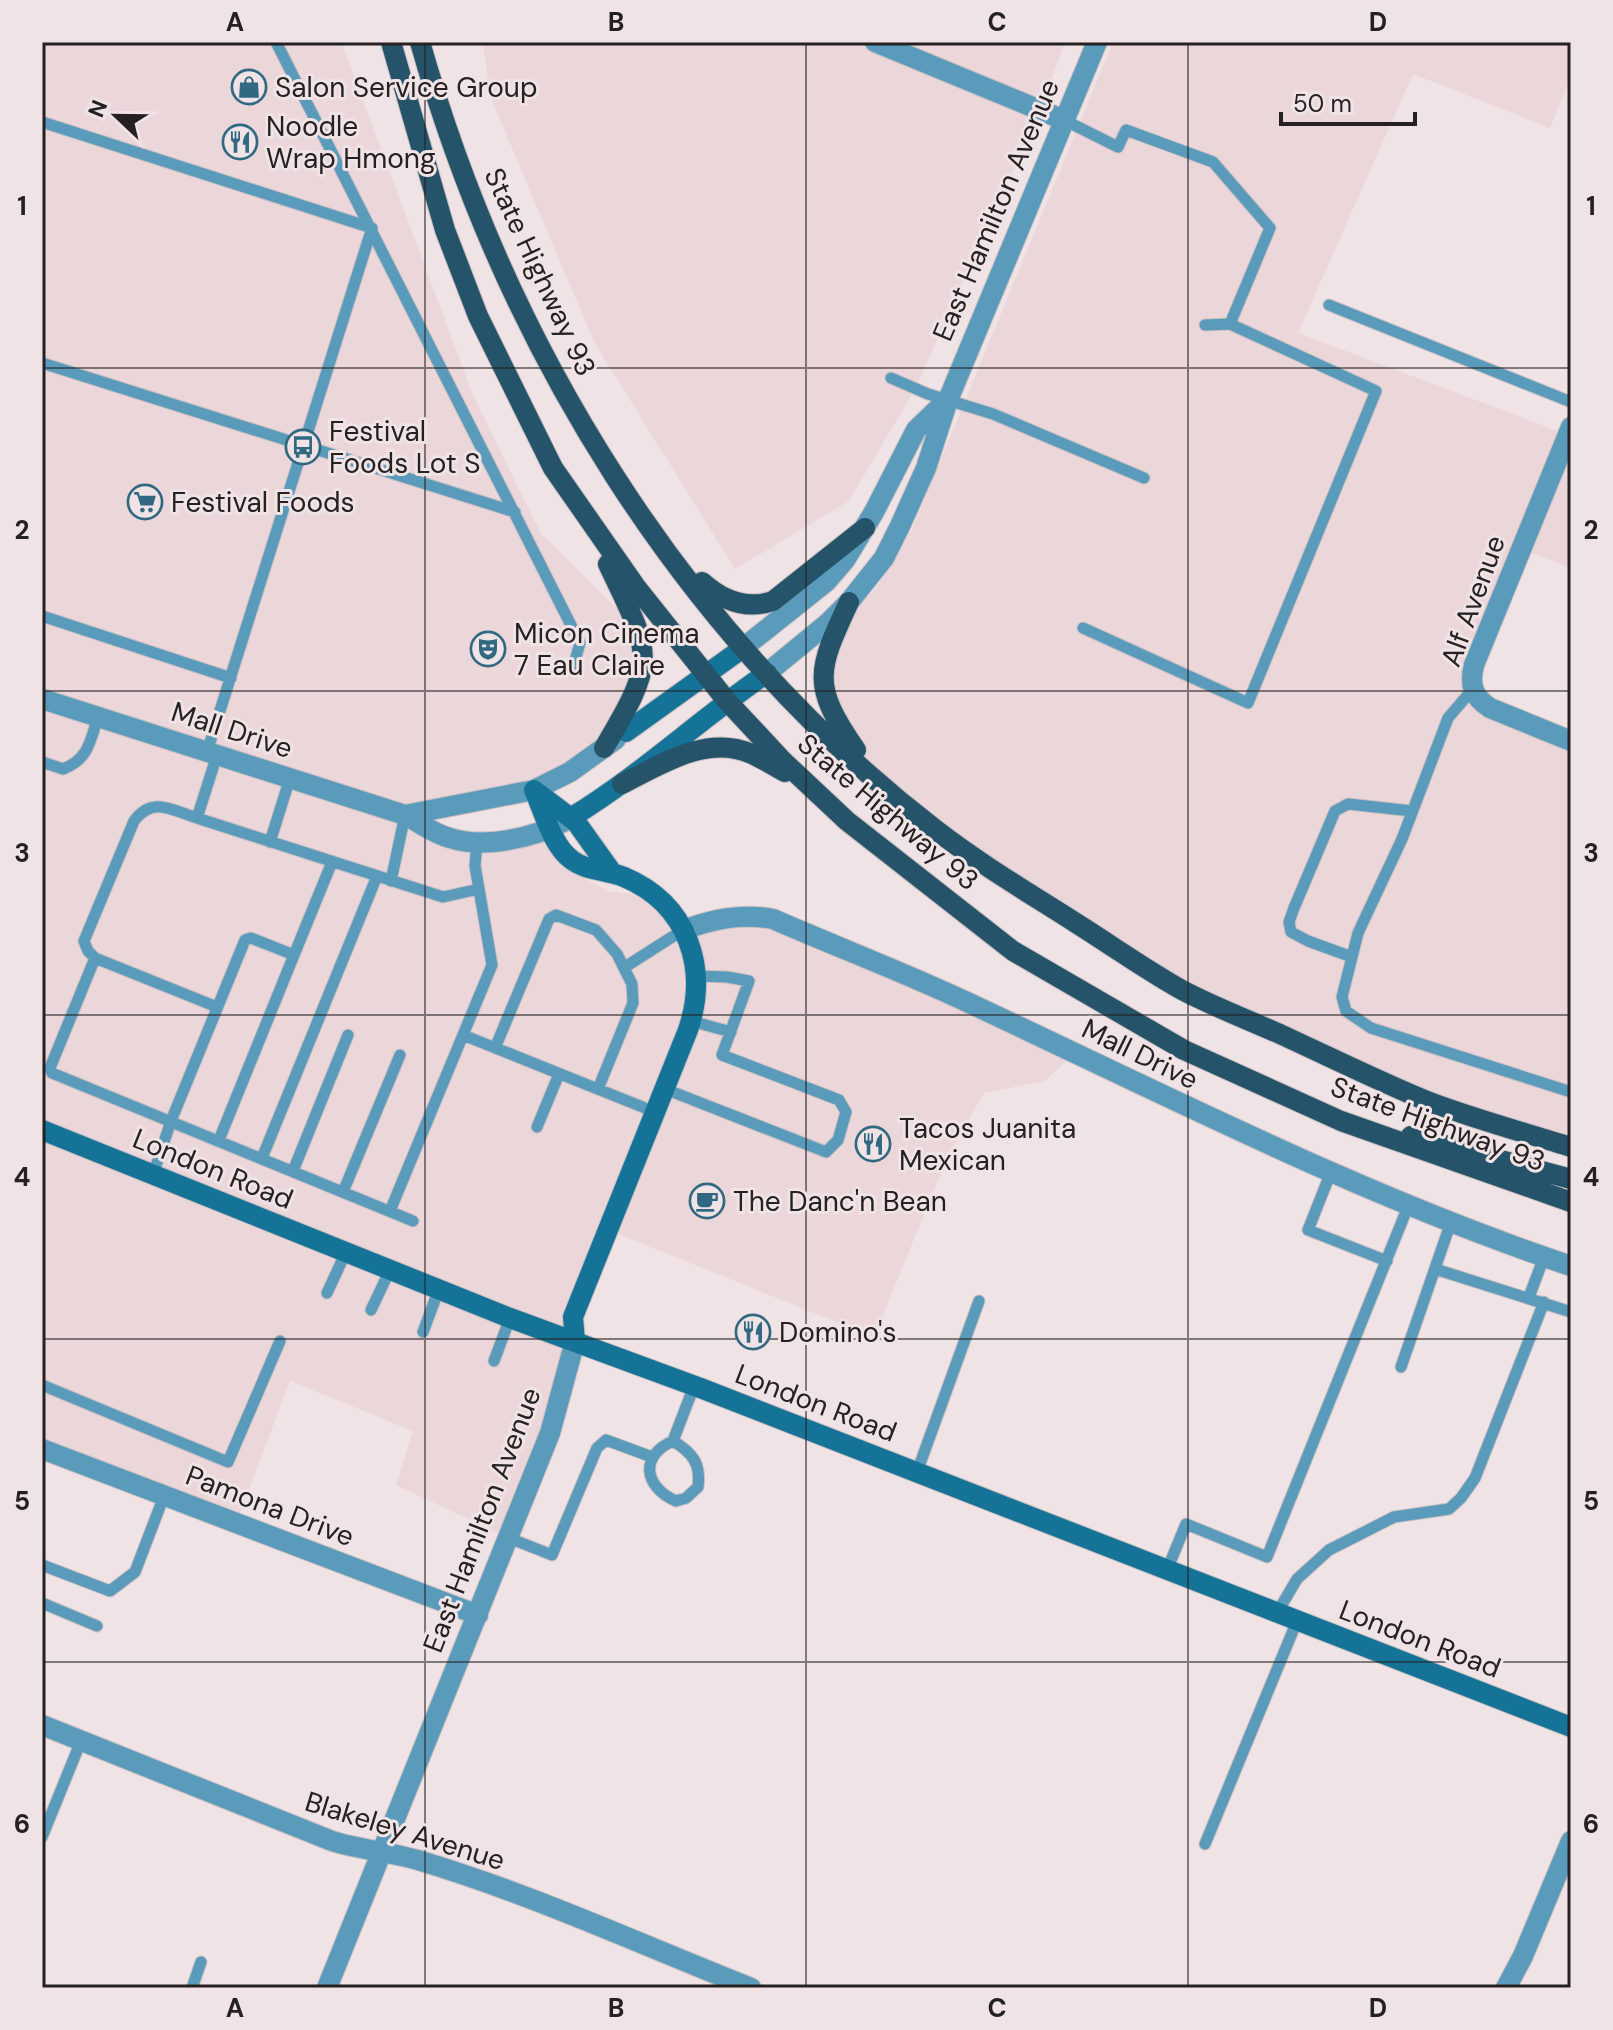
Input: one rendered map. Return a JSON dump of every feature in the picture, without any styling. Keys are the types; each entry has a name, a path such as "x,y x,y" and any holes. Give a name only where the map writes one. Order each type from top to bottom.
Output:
{"main road":[{"name":"State Highway 93","path":"391,42 445,230 478,316 553,468 636,587 705,674 727,701 810,786 847,821 1013,951 1184,1050 1341,1121 1571,1202"},
{"name":"State Highway 93","path":"420,42 451,143 518,302 591,441 665,548 743,648 823,731 879,783 949,839 1181,989 1430,1102 1571,1147"},
{"path":"588,521 641,633 644,652 644,668 636,693 604,748"},
{"path":"665,548 718,596 734,602 761,605 773,601 865,528"},
{"path":"849,602 824,665 825,692 833,717 879,783"},
{"path":"622,784 684,753 710,747 751,753 810,786"},
{"path":"1341,1121 1445,1143 1571,1179"}],"street":[{"path":"875,42 1064,120"},
{"name":"East Hamilton Avenue","path":"611,871 572,817 622,784 828,623 884,558 926,468 948,400 1097,42"},
{"name":"East Hamilton Avenue","path":"327,1988 550,1433 575,1341 573,1317 691,1021 697,976 691,945 683,930 646,889 611,871 589,868 572,861 563,852 534,790 570,772 604,748 743,648 826,582 845,560 865,528 916,430 948,400"},
{"name":"Alf Avenue","path":"1571,427 1471,678 1472,690 1479,701 1490,708 1571,741"},
{"name":"Mall Drive","path":"43,701 405,815 449,838 477,841 521,837 551,829 572,817"},
{"path":"534,790 572,817"},
{"name":"Mall Drive","path":"405,815 534,790"},
{"name":"Mall Drive","path":"683,930 733,916 754,915 773,919 964,1000 1331,1172 1451,1222 1571,1266"},
{"name":"London Road","path":"42,1130 510,1318 694,1386 1571,1727"},
{"name":"Pamona Drive","path":"43,1452 478,1615"},
{"name":"Blakeley Avenue","path":"42,1725 332,1841 418,1860 485,1883 751,1988"},
{"path":"1506,1988 1523,1956 1571,1841"}],"lane":[{"path":"276,42 580,643 572,671"},
{"path":"1064,120 1118,147 1126,130 1213,162 1270,228 1230,324"},
{"path":"42,122 372,228"},
{"path":"197,818 231,678 372,228"},
{"path":"1329,305 1571,402"},
{"path":"1083,628 1248,703 1376,391 1230,324 1205,325"},
{"path":"42,363 515,512"},
{"path":"891,378 986,411 1144,478"},
{"path":"42,616 231,678"},
{"path":"1472,690 1448,718 1402,839 1358,933 1342,997 1346,1011 1371,1028 1571,1092"},
{"path":"42,762 63,769 79,763 98,717"},
{"path":"270,842 290,778"},
{"path":"1352,957 1291,932 1289,922 1294,908 1335,811 1348,804 1412,811"},
{"path":"217,1007 95,958 84,941 134,821 143,810 160,806 443,897 479,889"},
{"path":"391,881 405,815"},
{"path":"390,1211 492,965 475,866 477,841"},
{"path":"219,1140 332,862"},
{"path":"262,1158 377,876"},
{"path":"495,1048 549,919 556,915 596,930 625,967 632,984 633,1003 598,1089"},
{"path":"625,967 683,930"},
{"path":"153,1175 171,1121 245,940 251,938 294,955"},
{"path":"95,958 50,1068 52,1073 413,1221"},
{"path":"665,1089 826,1152 838,1140 846,1112 839,1100 722,1055 749,981 697,976"},
{"path":"691,1021 731,1032"},
{"path":"293,1171 348,1035"},
{"path":"463,1035 655,1112"},
{"path":"343,1192 400,1055"},
{"path":"537,1127 559,1074"},
{"path":"1331,1172 1308,1230 1387,1261"},
{"path":"1167,1570 1186,1524 1267,1557 1409,1204"},
{"path":"1401,1367 1451,1222"},
{"path":"327,1293 346,1252"},
{"path":"1529,1297 1544,1257"},
{"path":"1435,1269 1571,1312"},
{"path":"371,1310 390,1270"},
{"path":"423,1332 439,1289"},
{"path":"917,1472 979,1301"},
{"path":"1277,1613 1297,1579 1329,1550 1394,1517 1449,1509 1461,1498 1475,1478 1544,1302"},
{"path":"494,1361 510,1318"},
{"path":"42,1385 228,1462 280,1341"},
{"path":"673,1441 687,1449 697,1461 700,1473 698,1487 686,1498 676,1501 663,1495 653,1484 650,1471 652,1457 658,1448 673,1441 694,1386"},
{"path":"509,1538 552,1555 597,1448 606,1440 652,1457"},
{"path":"42,1565 110,1591 135,1572 164,1496"},
{"path":"42,1603 97,1626"},
{"path":"1205,1844 1297,1621"},
{"path":"42,1837 81,1741"},
{"path":"192,1988 201,1962"}],"shaded area":[{"path":"42,42 341,42 473,395 540,532 641,633 625,712 570,772 407,815 449,838 541,832 564,864 580,876 611,892 653,895 683,929 754,915 1075,1053 1045,1081 984,1093 948,1156 874,1337 608,1230 575,1341 509,1538 396,1485 413,1431 290,1381 236,1524 42,1449"},
{"path":"483,42 1065,42 1038,115 915,389 849,501 735,569 594,342 490,96"},
{"path":"1113,42 1571,42 1571,78 1550,128 1413,74 1298,333 1571,436 1571,568 1521,549 1472,690 1571,741 1571,1147 1429,1102 1181,989 879,783 833,717 823,679 856,608 875,590 911,532"}],"place":[{"name":"Salon Service Group","path":"249,87"},
{"name":"Noodle Wrap Hmong","path":"240,142"},
{"name":"Festival Foods Lot S","path":"303,447"},
{"name":"Festival Foods","path":"145,502"},
{"name":"Micon Cinema 7 Eau Claire","path":"488,649"},
{"name":"Tacos Juanita Mexican","path":"873,1144"},
{"name":"The Danc'n Bean","path":"707,1201"},
{"name":"Domino's","path":"753,1332"}]}
